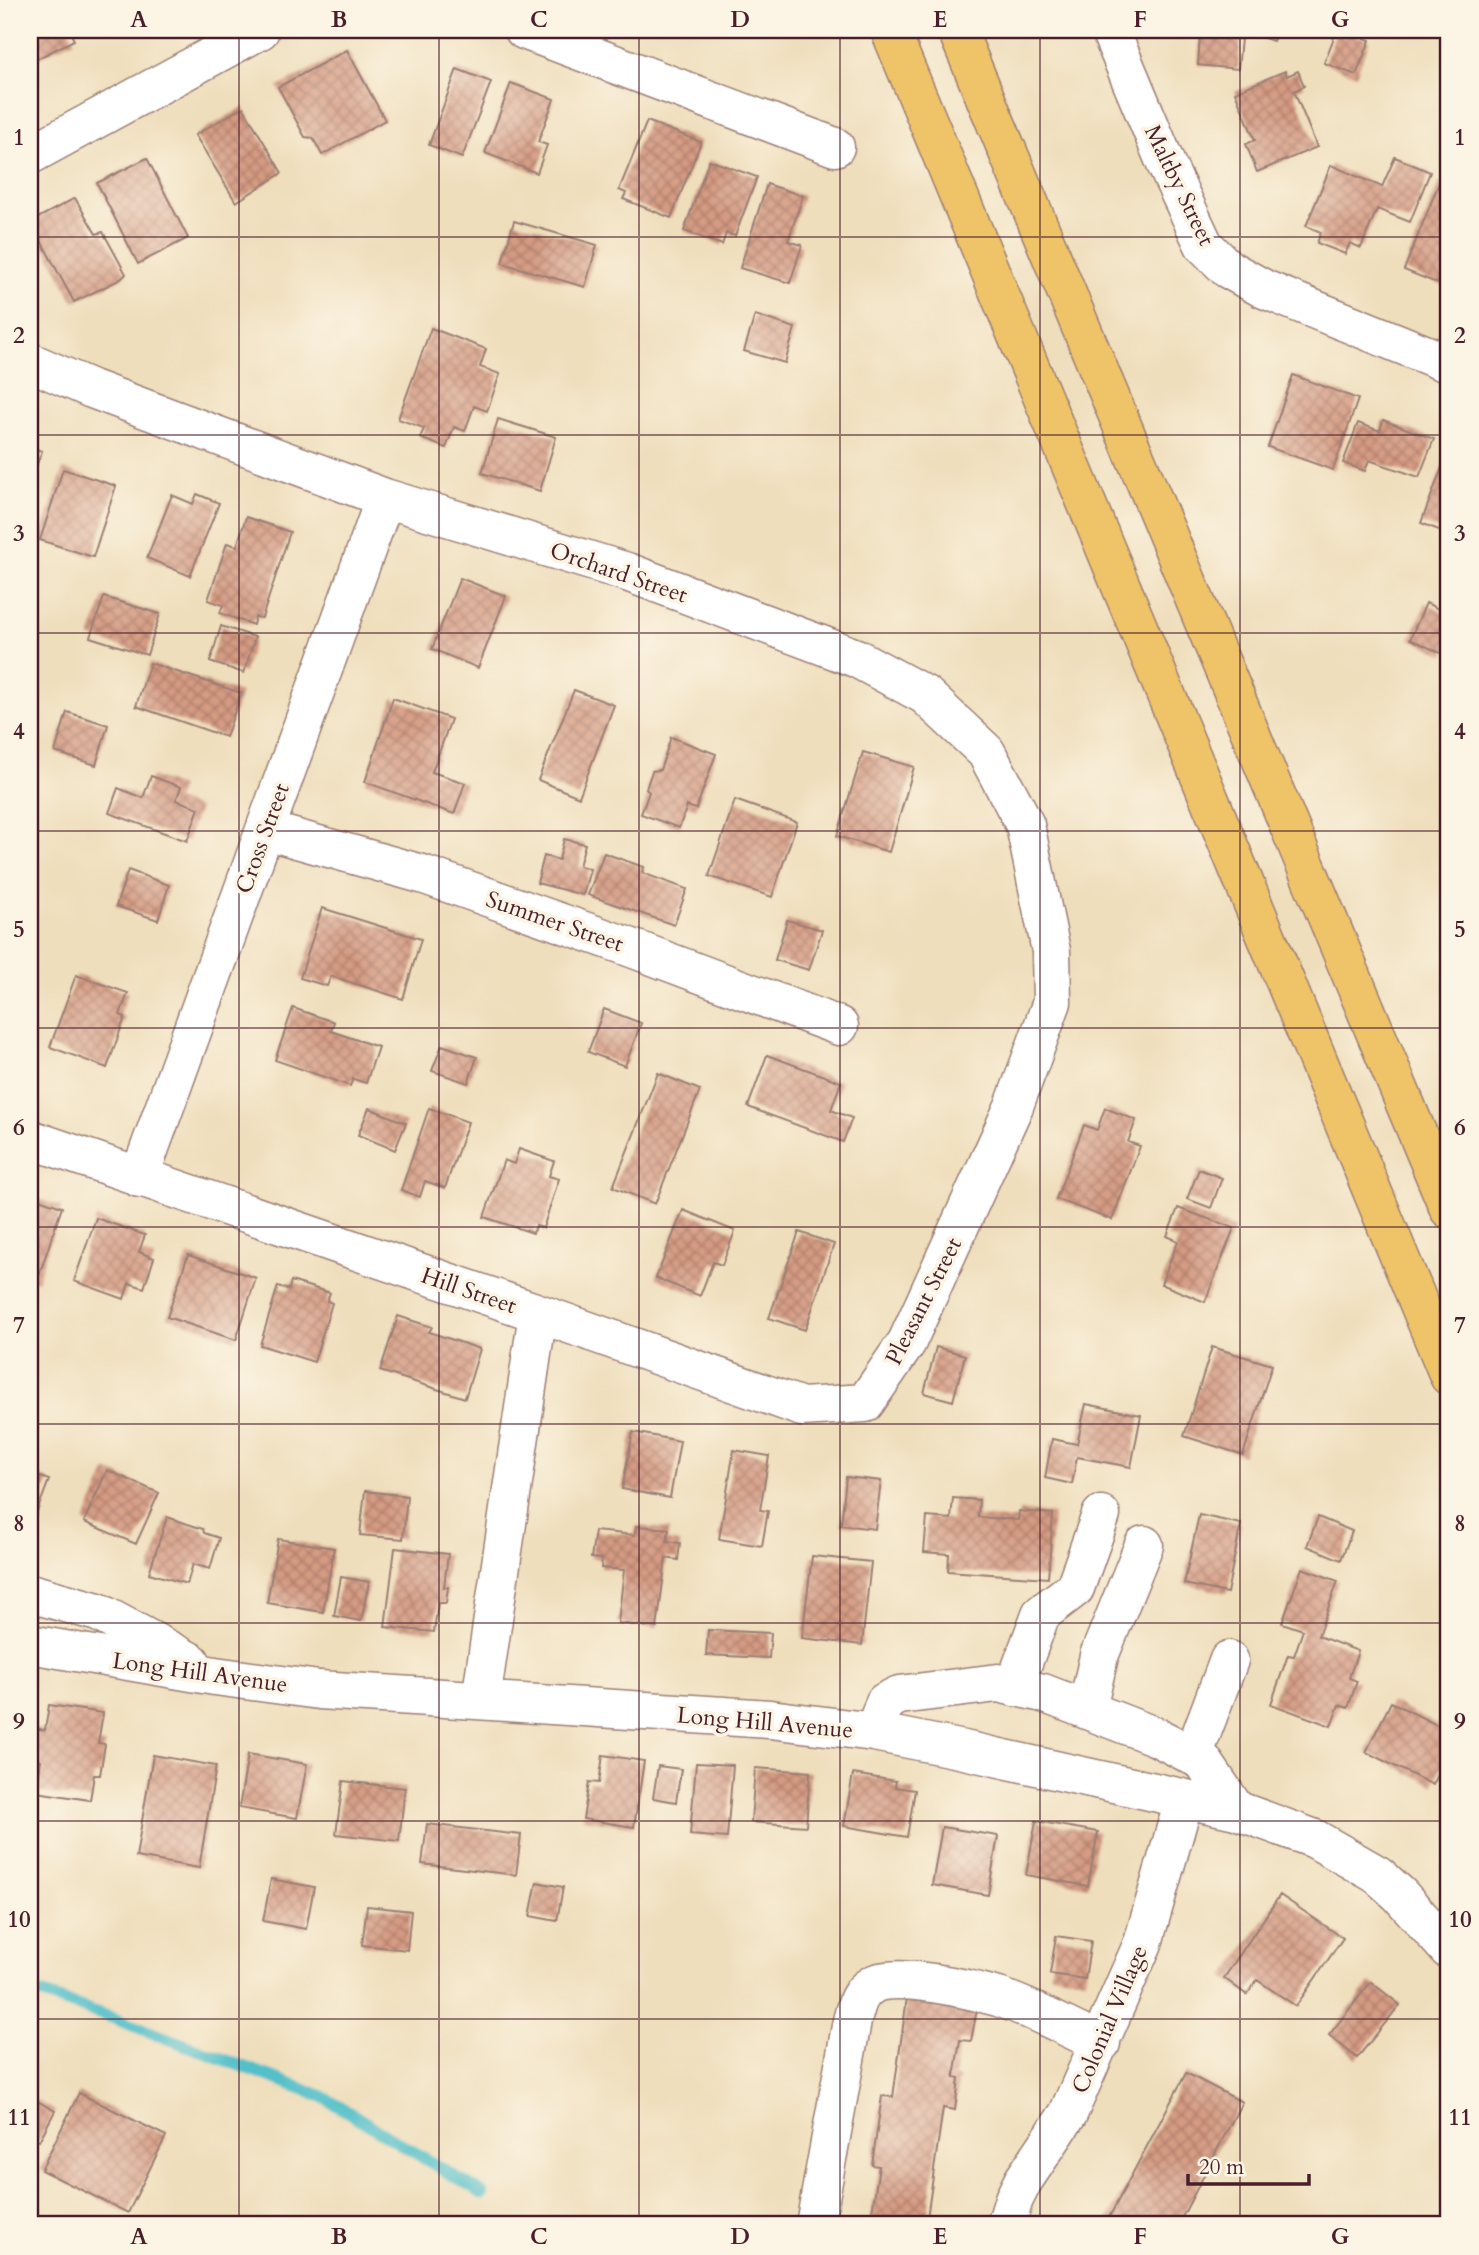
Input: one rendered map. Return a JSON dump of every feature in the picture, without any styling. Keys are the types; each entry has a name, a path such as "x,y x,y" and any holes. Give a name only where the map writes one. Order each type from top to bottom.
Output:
{"highway":[{"path":"890,30 1449,1376"},
{"path":"957,30 1449,1209"}],"street":[{"path":"30,155 260,30"},
{"path":"524,30 835,146"},
{"name":"Maltby Street","path":"1110,30 1166,164 1204,245 1228,269 1264,289 1449,365"},
{"name":"Orchard Street","path":"30,362 92,389 384,498 628,572 856,658 925,695 986,752 1025,825 1051,951"},
{"name":"Cross Street","path":"139,1178 384,498"},
{"name":"Summer Street","path":"265,830 425,874 839,1026"},
{"name":"Pleasant Street","path":"538,1313 802,1407 865,1403 907,1342 1014,1106 1052,1002 1051,951"},
{"name":"Hill Street","path":"30,1139 538,1313 481,1700"},
{"path":"1014,1687 1041,1614 1075,1588 1101,1515"},
{"path":"1087,1710 1099,1656 1144,1545"},
{"path":"30,1593 98,1612 215,1676"},
{"name":"Long Hill Avenue","path":"30,1644 215,1676 332,1691 770,1719 874,1732 964,1750 1236,1810 1315,1839 1378,1875 1400,1895 1449,1950"},
{"path":"1193,1756 1229,1660"},
{"path":"874,1732 885,1702 899,1695 998,1683 1043,1693 1157,1737 1203,1761 1236,1810"},
{"name":"Colonial Village","path":"1006,2225 1018,2190 1068,2115 1143,1943 1184,1800"},
{"path":"815,2225 852,2021 860,1994 874,1983 895,1979 999,1997 1101,2043"}],"building":[{"path":"30,30 69,30 74,40 31,62"},
{"path":"1241,30 1277,30 1273,41"},
{"path":"1337,30 1370,40 1356,75 1324,63"},
{"path":"1200,35 1241,39 1238,69 1198,65"},
{"path":"347,50 385,120 322,155 313,138 305,137 278,87"},
{"path":"457,69 491,82 462,158 429,145"},
{"path":"1285,71 1287,76 1298,71 1304,86 1294,91 1317,147 1257,172 1246,144 1255,140 1235,92"},
{"path":"511,83 554,99 538,142 547,145 537,173 485,153"},
{"path":"243,107 282,173 236,202 195,135"},
{"path":"647,121 701,142 671,218 623,199 626,193 619,190"},
{"path":"1395,157 1430,172 1410,222 1377,209 1361,248 1350,243 1345,254 1317,243 1321,232 1306,226 1331,165 1382,187"},
{"path":"147,158 188,238 138,264 97,183"},
{"path":"709,160 757,177 735,236 726,233 722,245 684,231"},
{"path":"1439,183 1449,187 1449,288 1404,270"},
{"path":"767,184 803,196 788,241 802,245 790,283 740,268"},
{"path":"75,198 96,234 103,232 126,274 74,302 32,224 34,220"},
{"path":"514,221 597,245 585,287 502,263"},
{"path":"755,315 795,328 785,363 744,351"},
{"path":"431,328 486,349 480,367 500,374 487,411 474,406 465,431 454,427 446,448 420,438 424,428 398,419"},
{"path":"1293,375 1358,399 1333,470 1268,447"},
{"path":"498,419 556,437 540,491 482,473"},
{"path":"1383,420 1434,439 1419,477 1369,460 1365,471 1343,463 1358,423 1380,431"},
{"path":"30,447 42,451 30,482"},
{"path":"1449,449 1449,534 1421,523"},
{"path":"63,469 116,486 93,557 40,540"},
{"path":"197,494 219,503 190,576 147,558 172,495 193,504"},
{"path":"246,517 290,532 262,618 255,617 253,625 220,613 223,605 208,600 227,543 237,546"},
{"path":"460,578 506,596 478,668 432,649"},
{"path":"104,597 160,614 147,655 90,637"},
{"path":"1426,603 1449,614 1449,645 1445,655 1410,639"},
{"path":"221,626 255,637 244,673 210,662"},
{"path":"150,663 241,693 226,737 136,706"},
{"path":"574,690 614,705 579,797 538,780"},
{"path":"393,698 451,719 432,772 465,783 454,814 365,782"},
{"path":"67,712 108,725 96,765 55,752"},
{"path":"671,737 716,754 696,809 687,806 679,828 641,814 649,792 646,789 652,771 660,770"},
{"path":"863,752 914,767 889,852 837,836"},
{"path":"151,776 181,787 176,800 199,808 187,841 109,813 118,788 143,798"},
{"path":"735,800 797,822 772,897 709,876"},
{"path":"564,839 585,844 579,866 590,869 583,895 537,883 544,856 559,860"},
{"path":"604,853 644,867 642,873 687,889 674,925 588,895"},
{"path":"128,870 169,885 158,920 116,906"},
{"path":"322,908 421,939 403,999 331,976 327,986 300,978"},
{"path":"787,920 822,930 809,970 775,960"},
{"path":"76,975 128,993 120,1015 125,1017 107,1068 50,1047"},
{"path":"293,1008 334,1022 331,1031 378,1047 366,1083 353,1079 350,1086 275,1060"},
{"path":"604,1009 641,1023 625,1066 588,1052"},
{"path":"442,1045 477,1057 468,1083 432,1071"},
{"path":"767,1055 841,1082 831,1110 852,1118 843,1142 748,1107"},
{"path":"658,1073 700,1090 655,1204 613,1187"},
{"path":"369,1108 406,1123 395,1150 358,1135"},
{"path":"429,1108 468,1122 445,1188 425,1181 420,1197 401,1190"},
{"path":"1105,1108 1136,1120 1128,1142 1140,1146 1112,1220 1056,1199 1084,1125 1097,1130"},
{"path":"519,1149 554,1161 549,1176 559,1179 543,1228 536,1226 533,1233 484,1217 504,1160 514,1164"},
{"path":"1199,1169 1222,1178 1211,1208 1187,1199"},
{"path":"30,1196 62,1207 37,1281 30,1279"},
{"path":"1178,1208 1234,1228 1205,1302 1161,1284 1178,1241 1167,1236"},
{"path":"683,1210 735,1231 722,1265 713,1262 700,1296 656,1278"},
{"path":"96,1218 145,1235 139,1252 154,1258 144,1288 129,1283 124,1299 74,1281"},
{"path":"799,1232 834,1244 805,1330 769,1318"},
{"path":"188,1255 256,1278 236,1340 167,1317"},
{"path":"291,1281 330,1293 327,1301 332,1303 314,1362 260,1345 278,1286 289,1290"},
{"path":"398,1316 432,1327 429,1332 480,1349 465,1398 380,1371"},
{"path":"936,1347 965,1355 953,1401 924,1393"},
{"path":"1212,1347 1272,1365 1243,1455 1184,1436"},
{"path":"1086,1404 1141,1415 1131,1467 1077,1457 1072,1484 1045,1478 1052,1439 1077,1444"},
{"path":"633,1432 680,1441 670,1498 622,1489"},
{"path":"734,1450 769,1456 760,1510 768,1511 762,1546 719,1539"},
{"path":"107,1470 159,1493 136,1544 84,1522"},
{"path":"30,1473 49,1480 30,1530"},
{"path":"846,1477 881,1481 875,1529 841,1525"},
{"path":"365,1491 407,1496 403,1539 360,1535"},
{"path":"953,1498 979,1500 978,1517 1018,1520 1019,1511 1053,1514 1048,1578 948,1571 949,1554 924,1552 927,1517 951,1519"},
{"path":"1199,1515 1241,1524 1227,1593 1184,1584"},
{"path":"167,1517 203,1529 204,1533 219,1538 210,1569 193,1564 187,1584 149,1573"},
{"path":"1318,1517 1352,1531 1341,1560 1307,1546"},
{"path":"636,1526 669,1529 667,1541 680,1543 678,1560 666,1558 657,1628 618,1623 624,1570 601,1568 602,1559 591,1558 595,1531 635,1535"},
{"path":"278,1539 334,1548 323,1612 267,1603"},
{"path":"395,1548 448,1554 444,1587 448,1587 446,1603 438,1603 434,1632 385,1627"},
{"path":"812,1556 871,1562 862,1645 802,1638"},
{"path":"1302,1568 1338,1581 1318,1636 1358,1651 1349,1678 1357,1681 1348,1708 1339,1705 1331,1726 1271,1704 1288,1655 1294,1656 1303,1630 1282,1623"},
{"path":"341,1577 369,1582 361,1621 334,1616"},
{"path":"708,1630 771,1633 769,1658 706,1655"},
{"path":"1391,1702 1449,1731 1449,1753 1433,1785 1366,1752"},
{"path":"49,1705 103,1713 98,1743 105,1744 100,1775 94,1775 90,1800 36,1792 41,1760 30,1758 30,1728 45,1730"},
{"path":"248,1754 307,1764 297,1818 239,1808"},
{"path":"153,1755 216,1766 199,1868 136,1857"},
{"path":"603,1755 644,1761 634,1827 583,1819 589,1782 599,1783"},
{"path":"696,1763 733,1765 727,1838 690,1835"},
{"path":"658,1766 681,1769 676,1802 653,1798"},
{"path":"755,1768 810,1772 806,1826 751,1822"},
{"path":"853,1774 896,1781 895,1787 915,1790 907,1837 844,1826"},
{"path":"343,1781 405,1788 399,1841 336,1834"},
{"path":"1036,1821 1098,1832 1088,1886 1026,1875"},
{"path":"427,1824 521,1835 516,1875 422,1864"},
{"path":"942,1827 998,1836 988,1895 932,1885"},
{"path":"271,1879 314,1887 306,1929 263,1921"},
{"path":"537,1882 563,1887 557,1921 530,1916"},
{"path":"1280,1895 1343,1938 1296,2006 1257,1980 1247,1995 1224,1978"},
{"path":"367,1906 411,1911 407,1950 362,1945"},
{"path":"1056,1936 1091,1941 1085,1979 1050,1974"},
{"path":"1371,1982 1400,2005 1357,2058 1329,2035"},
{"path":"907,1998 977,2009 971,2041 960,2040 954,2077 959,2078 955,2110 943,2108 926,2225 870,2225 879,2166 872,2165 882,2096 893,2097"},
{"path":"1186,2073 1242,2102 1178,2225 1105,2225"},
{"path":"79,2093 166,2136 128,2213 41,2170"},
{"path":"30,2097 55,2111 39,2141 30,2135"}],"waterway":[{"path":"30,1990 322,2096 483,2194"}]}
